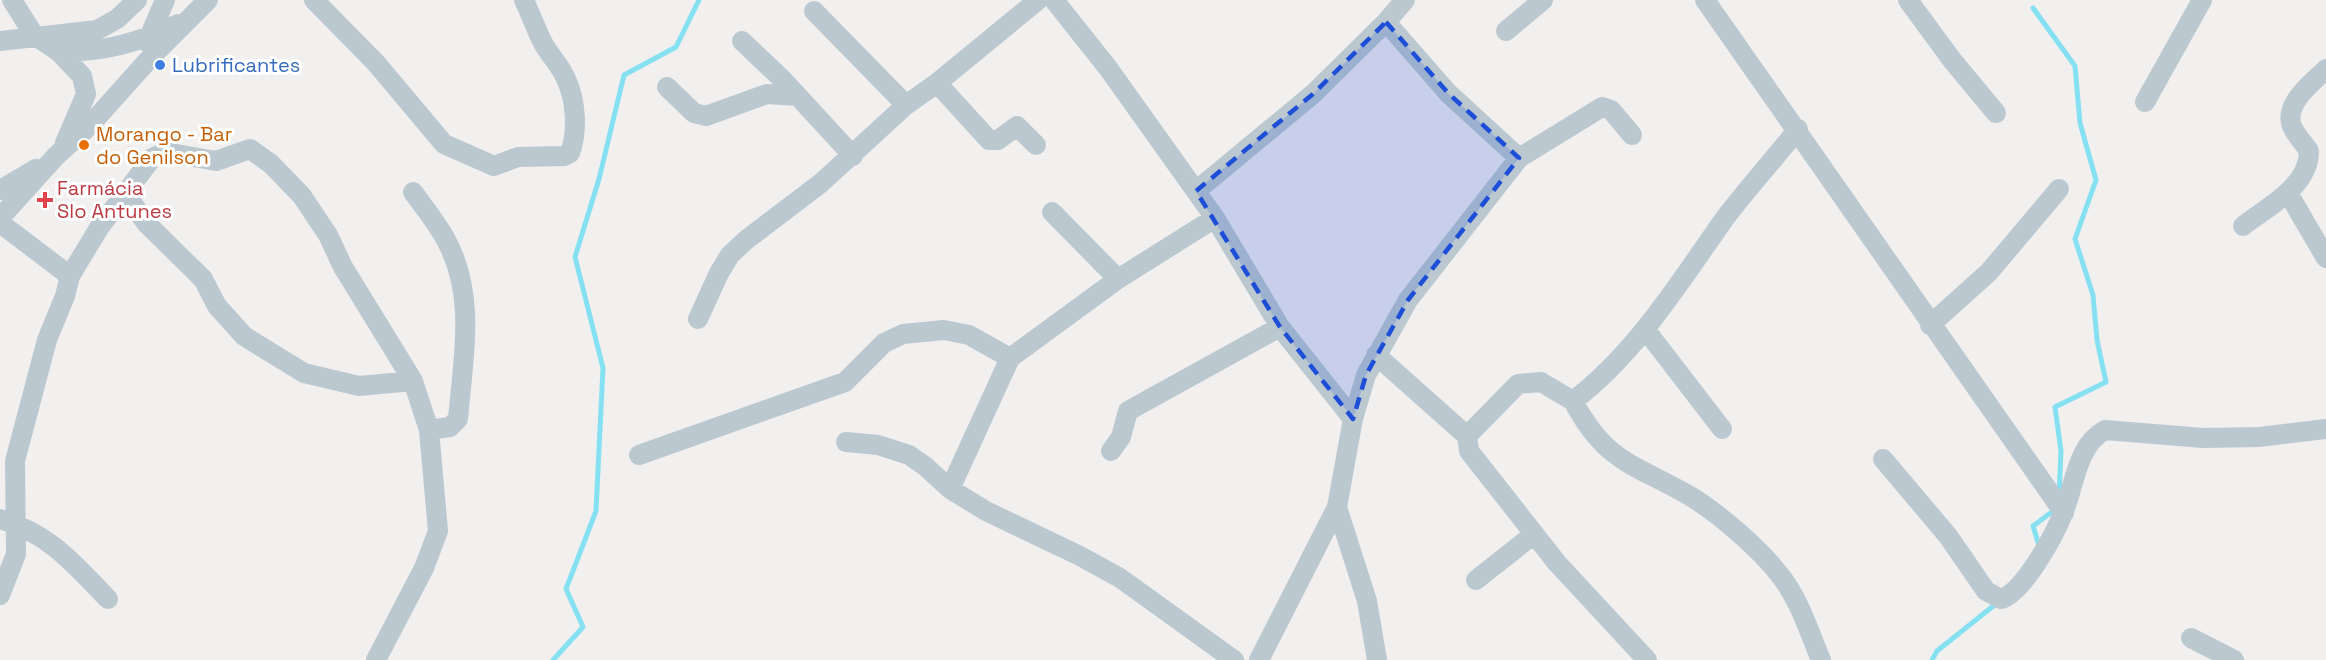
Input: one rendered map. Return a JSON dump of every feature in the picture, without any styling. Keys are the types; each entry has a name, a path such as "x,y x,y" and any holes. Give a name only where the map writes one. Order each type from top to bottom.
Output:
{"street":[{"path":"0,190 58,154 86,94 85,84 77,69 59,52 34,35 12,0"},
{"path":"0,40 34,35 85,34 108,26 137,0"},
{"path":"116,96 150,37 165,0"},
{"path":"0,218 58,154 90,125 208,0"},
{"path":"314,0 376,63 444,144 494,166 518,158 564,156 570,153 573,145 574,106 571,92 566,78 545,46 524,0"},
{"path":"698,320 730,255 853,156 906,105 938,83 1038,0"},
{"path":"1054,0 1108,68 1215,218 1280,327 1353,419"},
{"path":"1506,32 1543,0"},
{"path":"1705,0 1798,129 1930,325 2064,513"},
{"path":"1908,0 1952,60 1996,113"},
{"path":"2145,102 2202,0"},
{"path":"1196,191 1313,94 1386,22 1401,2"},
{"path":"814,11 906,105"},
{"path":"59,52 105,50 150,37 188,20"},
{"path":"1386,22 1448,93 1519,158"},
{"path":"742,41 798,96 853,156"},
{"path":"2243,225 2288,193 2307,170 2309,151 2291,125 2290,115 2300,96 2326,69"},
{"path":"938,83 989,140 998,140 1017,126 1036,145"},
{"path":"667,87 694,113 706,116 767,94 798,96"},
{"path":"1259,660 1336,507 1353,419 1366,375 1428,271 1519,158 1602,107 1611,110 1632,135"},
{"path":"1573,400 1616,364 1646,329 1728,215 1798,129"},
{"path":"0,595 16,554 8,521 15,461 47,340 62,304 70,276 99,228 126,194 147,162 165,152 216,161 250,150 258,153 302,196 328,235 343,267 413,381 429,430 438,531 424,568 376,660"},
{"path":"1930,325 1989,272 2059,189"},
{"path":"413,192 446,239 457,268 467,311 458,419 450,427 429,430"},
{"path":"2288,193 2326,258"},
{"path":"126,194 146,223 203,279 217,306 244,336 304,373 360,386 413,381"},
{"path":"1052,212 1118,279"},
{"path":"950,489 1010,358 1118,279 1215,218"},
{"path":"0,224 70,276"},
{"path":"1111,451 1121,437 1128,411 1280,327"},
{"path":"1646,329 1722,429"},
{"path":"639,455 845,382 884,343 903,334 944,330 969,335 1010,358"},
{"path":"1376,355 1467,436 1469,450 1533,535 1647,660"},
{"path":"1467,436 1518,384 1541,382 1573,400 1595,436 1611,453 1691,497 1741,536 1780,574 1798,607 1821,660"},
{"path":"1883,459 1948,536 1986,591 1995,598 2011,596 2035,567 2064,513 2086,448 2105,430 2259,437 2326,429"},
{"path":"846,442 878,445 909,455 926,466 950,489 986,511 1120,578 1234,660"},
{"path":"1336,507 1367,601 1377,660"},
{"path":"8,521 56,545 108,599"},
{"path":"1476,580 1533,535"},
{"path":"2191,638 2234,660"}],"highlighted area":[{"path":"1386,22 1448,93 1519,158 1408,300 1366,375 1353,419 1280,327 1196,191 1313,94"}],"waterway":[{"path":"553,660 583,627 566,589 596,511 603,368 575,257 599,179 624,75 676,47 699,0"},
{"path":"2033,8 2075,66 2080,123 2096,180 2075,239 2093,295 2097,340 2106,382 2055,407 2061,451 2059,496"},
{"path":"2040,549 2033,526 2057,508"},
{"path":"1932,660 1937,651 1997,603"}],"place":[{"name":"Lubrificantes","path":"160,65"},
{"name":"Morango - Bar do Genilson","path":"84,145"},
{"name":"Farmácia Slo Antunes","path":"45,200"}]}
